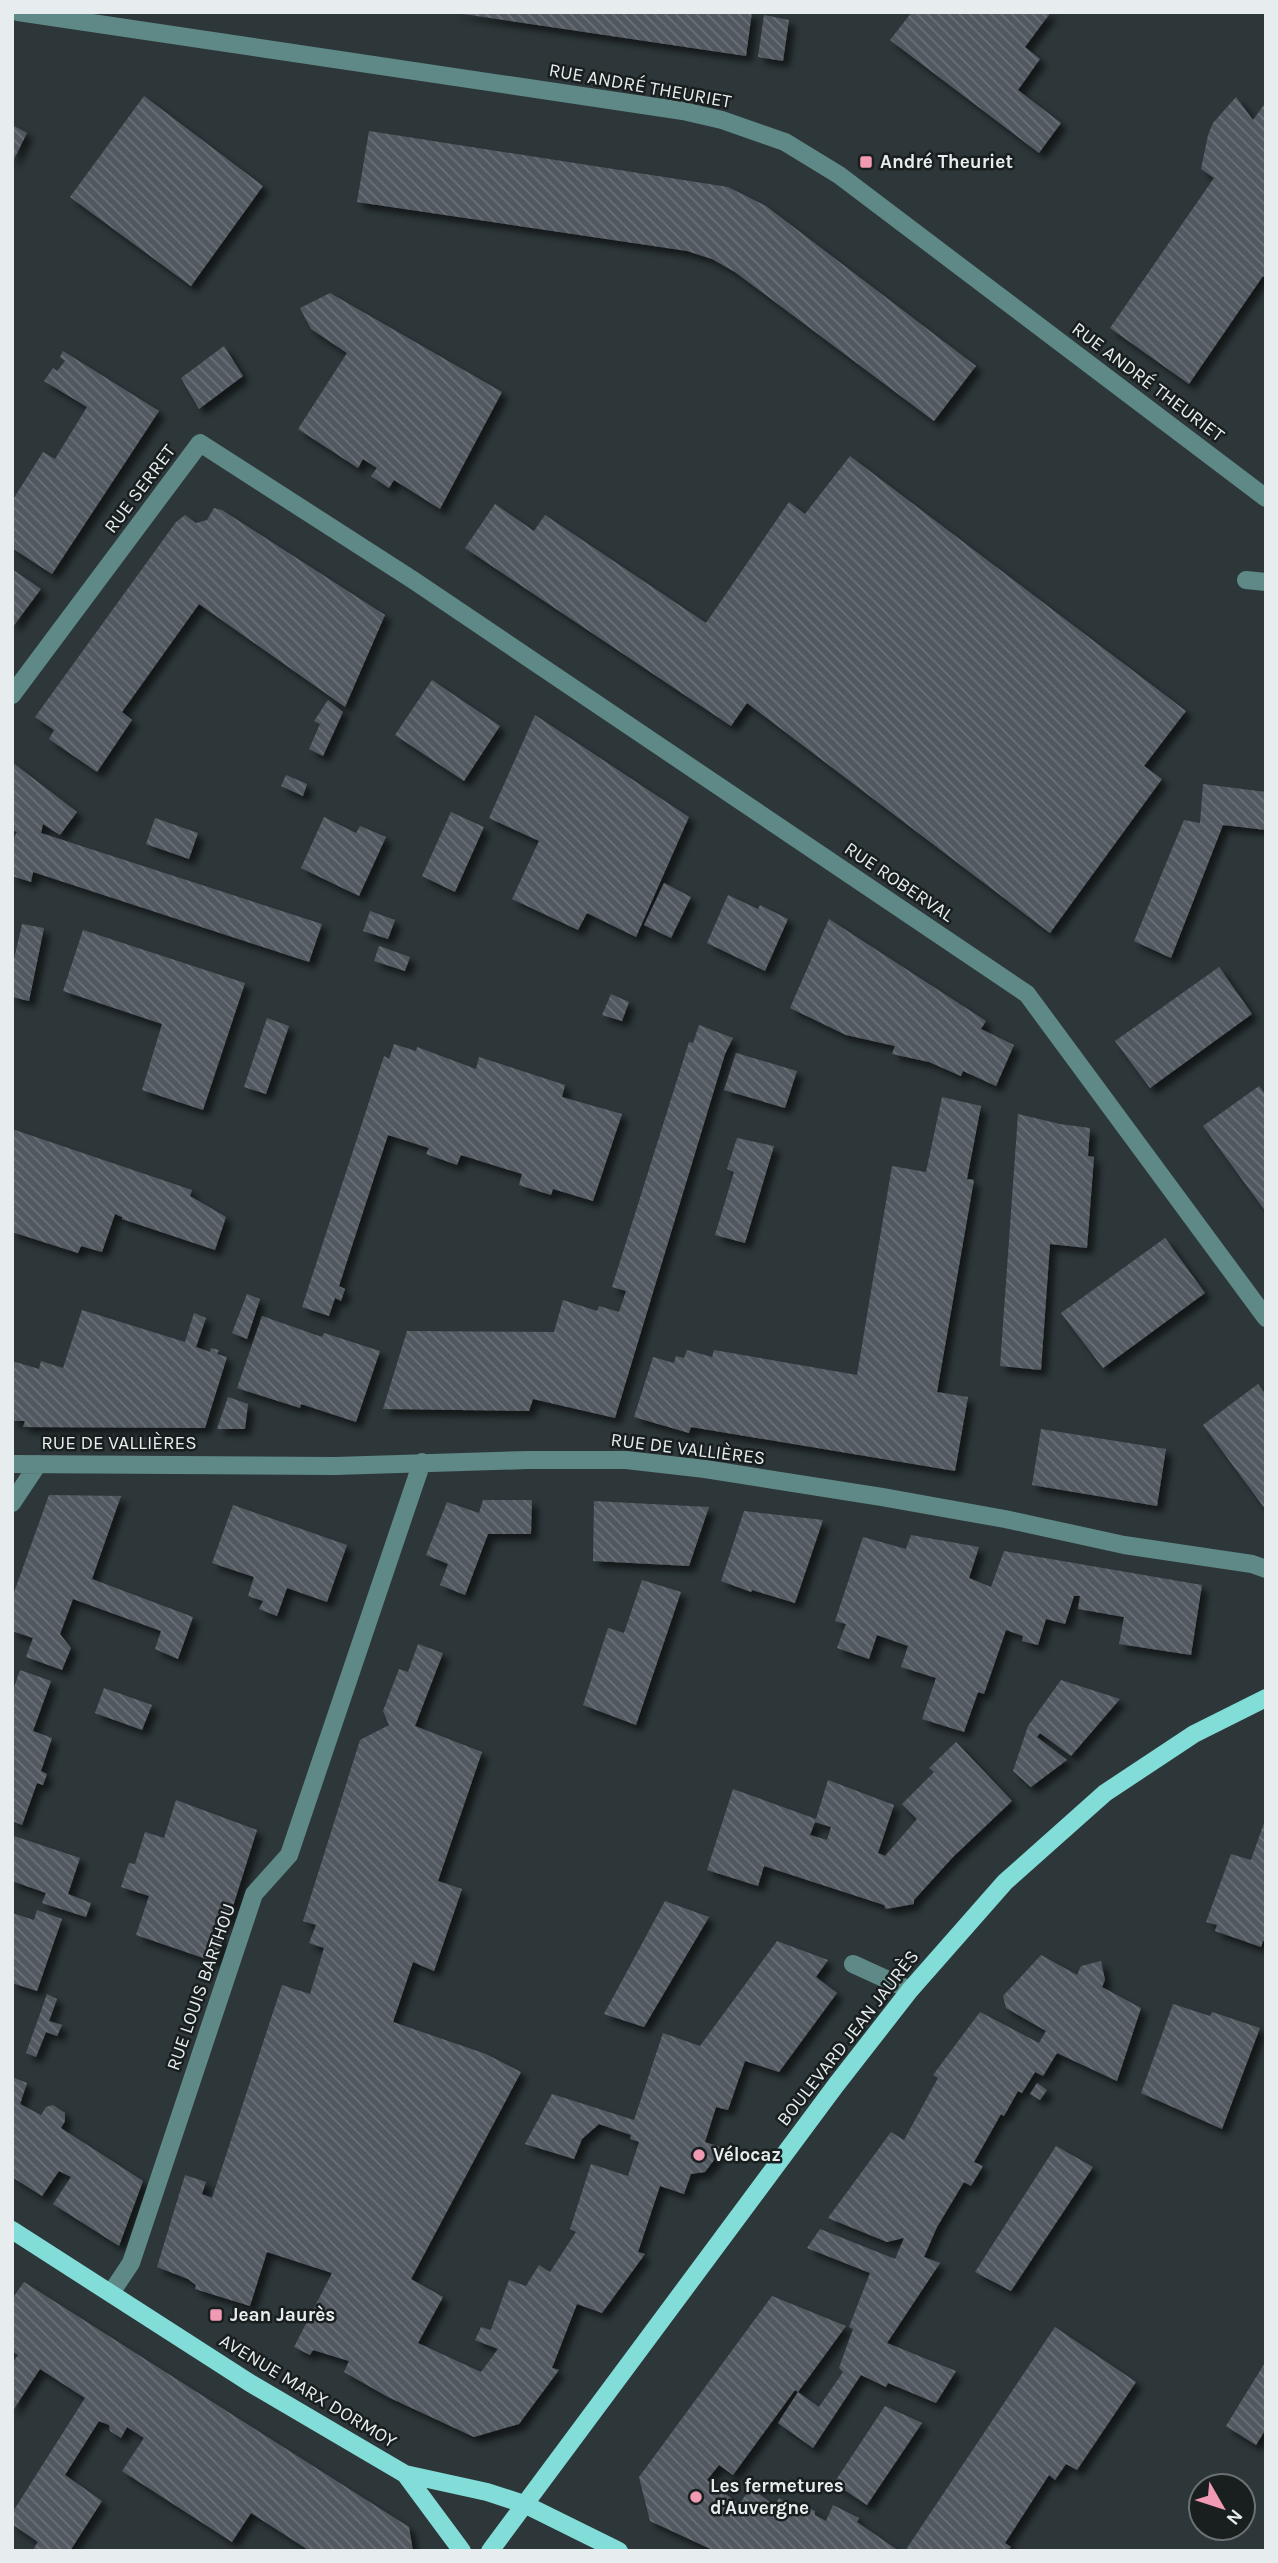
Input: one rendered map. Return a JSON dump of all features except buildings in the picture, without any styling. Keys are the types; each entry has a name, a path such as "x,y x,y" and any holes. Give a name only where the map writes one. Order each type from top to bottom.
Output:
{"main road":[{"name":"BOULEVARD JEAN JAURÈS","path":"490,2551 796,2138 910,1990 1005,1882 1105,1793 1194,1734 1266,1698"},
{"name":"AVENUE MARX DORMOY","path":"12,2230 250,2383 405,2474 487,2492 524,2504 619,2551"},
{"name":"AVENUE MARX DORMOY","path":"405,2474 462,2551"}],"street":[{"name":"RUE ANDRÉ THEURIET","path":"18,12 683,111 761,132 785,142 839,175 1266,498"},
{"name":"RUE SERRET","path":"12,695 200,443 413,580"},
{"name":"RUE ROBERVAL","path":"413,580 1027,994 1266,1318"},
{"path":"1246,580 1266,582"},
{"name":"RUE DE VALLIÈRES","path":"12,1464 335,1466 422,1462 626,1460 705,1469 964,1512 1124,1545 1252,1564 1266,1569"},
{"name":"RUE LOUIS BARTHOU","path":"111,2293 131,2263 254,1895 289,1855 422,1462"},
{"path":"12,1503 38,1464"},
{"path":"853,1964 910,1990"}],"place":[{"name":"André Theuriet","path":"866,162"},
{"name":"Vélocaz","path":"699,2155"},
{"name":"Jean Jaurès","path":"216,2315"},
{"name":"Les fermetures d'Auvergne","path":"696,2497"}]}
